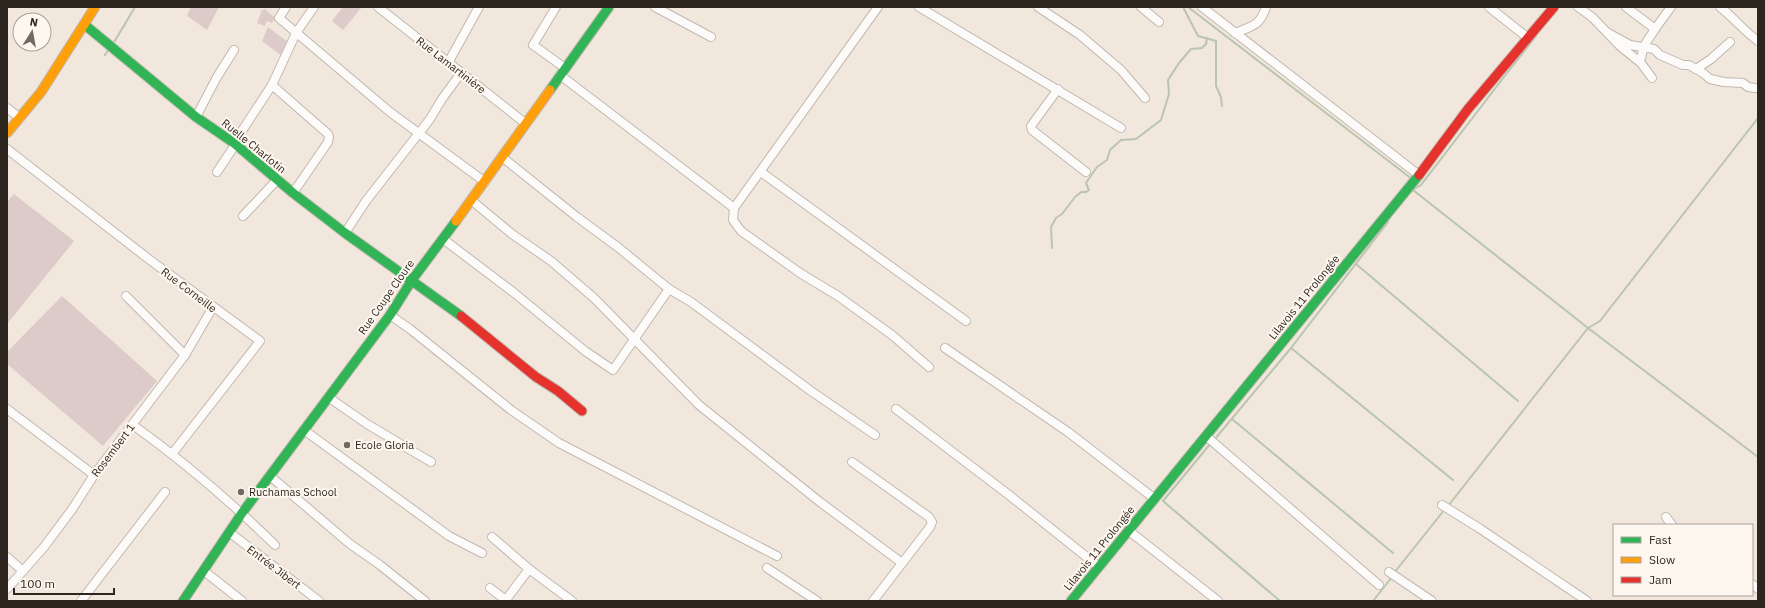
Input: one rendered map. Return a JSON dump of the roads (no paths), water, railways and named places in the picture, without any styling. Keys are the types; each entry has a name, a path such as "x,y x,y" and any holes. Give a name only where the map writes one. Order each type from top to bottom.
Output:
{"street":[{"path":"7,133 49,81 95,7"},
{"path":"284,7 279,18 296,33 390,112 485,182"},
{"path":"217,172 272,85 296,33 314,7"},
{"name":"Rue Lamartinière","path":"378,7 525,123"},
{"path":"448,63 479,7"},
{"path":"556,7 533,45 563,72 734,208"},
{"name":"Rue Coupe Cloure","path":"183,601 242,513 390,315 412,280 485,182 525,123 609,7"},
{"path":"655,7 711,37"},
{"path":"878,7 734,208 733,220 741,232 800,273 838,296 892,335 929,367"},
{"path":"920,7 1121,128"},
{"path":"1038,7 1080,35 1121,70 1145,98"},
{"path":"1141,7 1159,22"},
{"path":"1202,7 1419,175"},
{"path":"1235,33 1253,26 1261,19 1266,7"},
{"path":"1489,7 1528,38"},
{"name":"Lilavois 11 Prolongée","path":"1071,601 1098,566 1155,499 1412,184 1468,109 1554,7"},
{"path":"1578,7 1592,17 1620,46 1639,60 1652,78"},
{"path":"1626,7 1655,29"},
{"path":"1639,60 1644,47 1670,7"},
{"path":"1720,7 1731,16 1747,34 1758,41"},
{"name":"Ruelle Charlotin","path":"85,25 196,117 234,144 293,193 345,233 450,306 496,345 536,377 558,391 582,412"},
{"path":"1608,34 1630,45 1654,49 1660,55 1696,69 1710,79 1724,82 1743,83 1748,87 1755,88"},
{"path":"1696,69 1711,59 1730,42"},
{"path":"196,117 217,77 234,50"},
{"path":"345,233 366,200 418,133 430,120 442,99 461,73"},
{"path":"272,85 302,109 328,134 329,137 328,142 293,193"},
{"path":"1058,89 1031,126 1032,130 1086,172"},
{"path":"7,108 20,118"},
{"name":"Rue Corneille","path":"7,149 213,307 260,341 172,454"},
{"path":"502,157 576,217 620,248 669,289 691,302 811,391 875,435"},
{"path":"761,172 966,321"},
{"path":"243,216 277,180"},
{"path":"471,200 512,234 551,261 594,298 699,405 820,502 902,563"},
{"path":"443,239 513,292 585,351 613,370 669,289"},
{"path":"126,296 185,355"},
{"name":"Rosembert 1","path":"7,589 44,547 69,514 94,475 185,355 213,307"},
{"path":"390,315 410,329 511,410 559,443 777,556"},
{"path":"945,348 1068,432 1155,499"},
{"path":"328,397 372,428 431,462"},
{"path":"7,409 94,475"},
{"path":"896,409 1009,495 1098,566"},
{"path":"133,425 172,454 242,513 275,545"},
{"path":"304,430 449,536 482,553"},
{"path":"1206,436 1379,585"},
{"path":"852,462 931,520 930,527 873,601"},
{"path":"270,476 350,544 380,565 425,601"},
{"path":"81,601 165,492"},
{"path":"1442,505 1479,528 1587,601"},
{"path":"1666,518 1671,524"},
{"path":"1128,530 1218,601"},
{"name":"Entrée Jibert","path":"229,532 319,601"},
{"path":"492,537 528,569 572,601"},
{"path":"7,558 23,571"},
{"path":"767,568 817,601"},
{"path":"490,588 506,601 528,569"},
{"path":"204,571 242,601"},
{"path":"1389,572 1432,601"}],"waterway":[{"path":"113,44 135,7"},
{"path":"1183,7 1198,36 1216,41 1216,86 1221,97 1222,106"},
{"path":"1188,7 1412,179"},
{"path":"1414,189 1421,185 1536,36"},
{"path":"1052,248 1051,227 1056,218 1062,214 1075,197 1081,192 1086,192 1089,190 1086,183 1097,167 1107,160 1110,150 1121,140 1136,139 1161,120 1169,94 1168,80 1179,63 1191,49 1202,48 1206,44 1207,38"},
{"path":"105,55 109,49"},
{"path":"1448,506 1588,328 1600,321 1758,118"},
{"path":"1413,190 1588,328 1758,457"},
{"path":"1214,440 1291,348 1388,222"},
{"path":"1356,264 1518,401"},
{"path":"1291,348 1453,480"},
{"path":"1232,419 1393,553"},
{"path":"1211,443 1163,501 1280,601"},
{"path":"1394,573 1445,509"},
{"path":"1373,601 1392,577"}],"place":[{"name":"Ecole Gloria","path":"347,445"},
{"name":"Ruchamas School","path":"241,492"}]}
